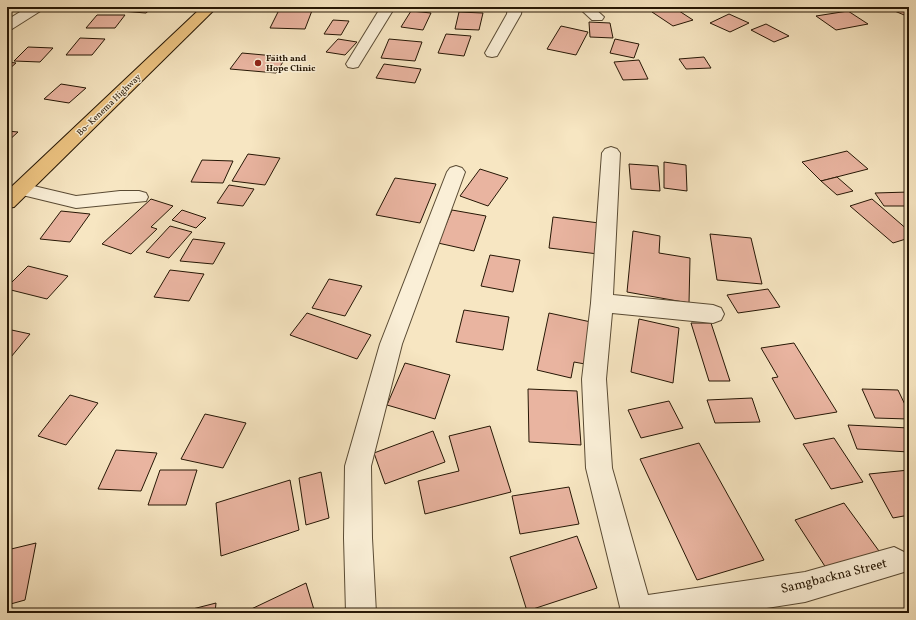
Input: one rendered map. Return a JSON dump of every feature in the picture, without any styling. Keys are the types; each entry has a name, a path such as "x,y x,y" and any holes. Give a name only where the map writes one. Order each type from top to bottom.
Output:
{"highway":[{"name":"Bo- Kenema Highway","path":"7,202 210,7"}],"street":[{"path":"7,26 37,7"},
{"path":"353,64 388,7"},
{"path":"492,53 514,14 515,7"},
{"path":"585,7 597,17"},
{"path":"611,153 602,302 594,379 599,468 619,540 635,613"},
{"path":"361,613 358,538 358,466 391,344 456,172"},
{"path":"21,189 76,202 120,197 139,197"},
{"path":"602,302 713,314"},
{"name":"Samgbackna Street","path":"635,613 805,587 894,562"}],"building":[{"path":"125,7 153,7 146,13 120,11"},
{"path":"673,7 693,20 673,26 652,12"},
{"path":"885,7 909,7 909,17"},
{"path":"280,8 313,8 305,29 270,28"},
{"path":"411,11 431,13 423,30 401,27"},
{"path":"848,11 868,24 836,30 816,16"},
{"path":"459,12 483,13 479,30 455,29"},
{"path":"729,14 749,23 730,32 710,23"},
{"path":"97,15 125,15 115,28 86,28"},
{"path":"333,20 349,21 341,35 324,34"},
{"path":"589,22 610,23 613,38 590,37"},
{"path":"766,24 789,36 774,42 751,30"},
{"path":"561,26 588,32 576,55 547,49"},
{"path":"446,34 471,36 464,56 438,53"},
{"path":"80,38 105,39 92,55 66,55"},
{"path":"338,39 357,42 345,55 326,52"},
{"path":"389,39 422,42 415,61 381,58"},
{"path":"615,39 639,44 634,58 610,53"},
{"path":"28,47 53,48 40,62 14,61"},
{"name":"Faith and Hope Clinic","path":"242,53 286,57 276,73 230,69"},
{"path":"704,57 711,68 686,69 679,59"},
{"path":"639,60 648,79 623,80 614,62"},
{"path":"7,62 16,63 7,69"},
{"path":"384,64 421,69 415,83 376,78"},
{"path":"61,84 86,88 69,103 44,99"},
{"path":"7,131 18,132 7,142"},
{"path":"847,151 868,169 821,181 802,162"},
{"path":"248,154 280,158 265,185 232,181"},
{"path":"202,160 233,161 223,183 191,182"},
{"path":"664,162 686,165 687,191 664,188"},
{"path":"629,164 658,166 660,191 631,189"},
{"path":"480,169 508,178 488,206 460,196"},
{"path":"837,177 853,191 837,195 821,181"},
{"path":"395,178 436,184 420,223 376,215"},
{"path":"229,185 254,189 243,206 217,203"},
{"path":"909,192 909,206 884,206 875,193"},
{"path":"151,199 173,206 151,227 157,229 131,254 102,244"},
{"path":"872,199 909,231 909,238 893,243 850,206"},
{"path":"182,210 206,218 196,228 172,220"},
{"path":"452,210 486,216 474,251 438,243"},
{"path":"61,211 90,214 70,242 40,239"},
{"path":"553,217 599,223 598,254 549,248"},
{"path":"170,226 192,232 169,258 146,252"},
{"path":"633,231 660,236 659,253 690,258 689,303 627,292"},
{"path":"710,234 751,238 762,284 717,280"},
{"path":"193,239 225,243 213,264 180,261"},
{"path":"490,255 520,260 513,292 481,286"},
{"path":"28,266 68,276 47,299 7,289 7,287"},
{"path":"170,270 204,274 189,301 154,297"},
{"path":"329,279 362,286 345,316 312,308"},
{"path":"768,289 780,307 738,313 727,295"},
{"path":"464,310 509,317 503,350 456,342"},
{"path":"307,313 371,335 357,359 290,335"},
{"path":"549,313 591,322 585,364 574,362 571,378 537,370"},
{"path":"639,319 679,328 673,383 631,372"},
{"path":"691,323 711,323 730,381 709,381"},
{"path":"7,329 30,334 11,357 7,356"},
{"path":"794,343 837,412 795,419 772,378 778,377 761,348"},
{"path":"405,363 450,375 435,419 387,405"},
{"path":"528,389 577,391 581,445 529,442"},
{"path":"862,389 898,390 909,413 909,419 875,418"},
{"path":"70,395 98,403 66,445 38,436"},
{"path":"752,398 760,422 715,423 707,400"},
{"path":"669,401 683,428 641,438 628,410"},
{"path":"205,414 246,423 223,468 181,459"},
{"path":"848,425 909,428 909,452 857,449"},
{"path":"490,426 511,492 425,514 418,481 459,471 449,436"},
{"path":"433,431 445,462 385,484 374,453"},
{"path":"834,438 863,482 831,489 803,444"},
{"path":"699,443 764,560 697,580 640,459"},
{"path":"116,450 157,453 141,491 98,489"},
{"path":"160,470 197,470 186,505 148,505"},
{"path":"909,470 909,515 893,518 869,474"},
{"path":"321,472 329,518 306,525 299,478"},
{"path":"290,480 299,530 221,556 216,503"},
{"path":"569,487 579,524 520,534 512,496"},
{"path":"844,503 879,551 828,571 795,520"},
{"path":"577,536 597,588 527,611 510,557"},
{"path":"36,543 25,600 7,605 7,550"},
{"path":"306,583 315,613 245,613 245,612"},
{"path":"216,603 215,613 177,613"}],"place":[{"name":"Faith and Hope Clinic","path":"258,63"}]}
